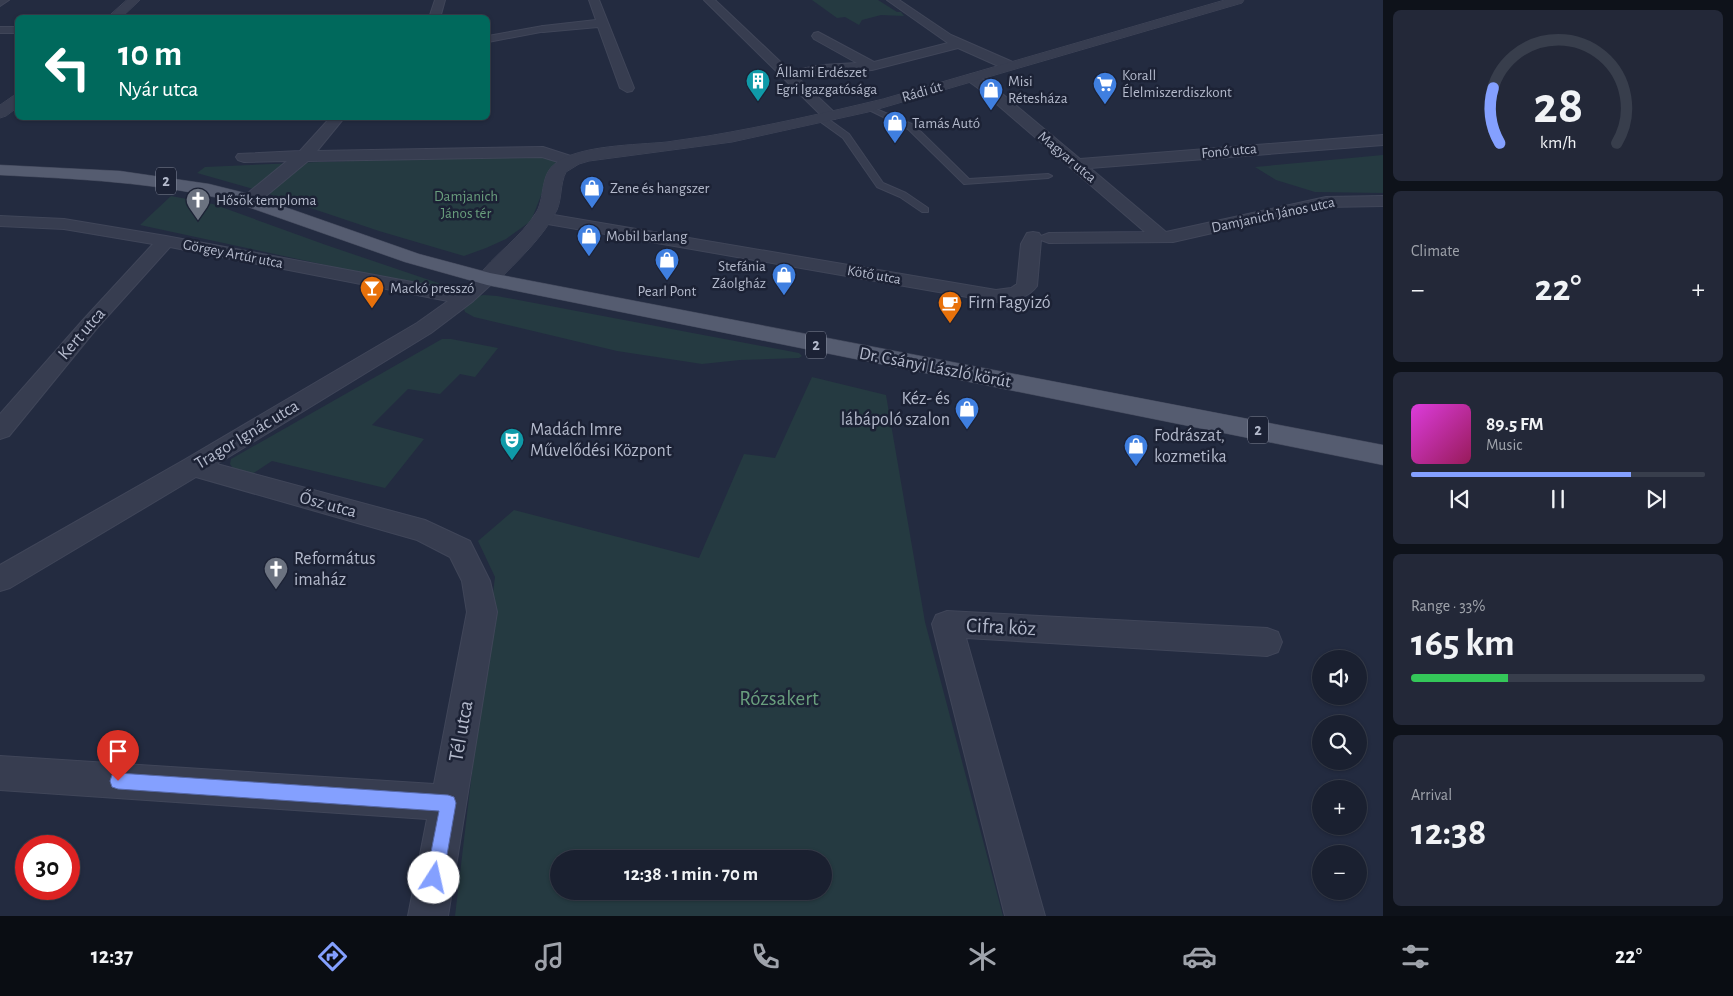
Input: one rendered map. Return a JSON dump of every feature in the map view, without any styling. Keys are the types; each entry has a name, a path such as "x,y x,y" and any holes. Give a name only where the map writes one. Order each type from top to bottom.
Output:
{"main road":[{"name":"2","path":"0,170 109,175 159,180 212,190 412,258 487,279"},
{"name":"Dr. Csányi László körút","path":"487,279 1383,455"}],"street":[{"path":"0,3 4,0"},
{"path":"116,15 134,0"},
{"path":"435,15 440,0"},
{"path":"594,0 628,88"},
{"path":"710,1 726,0"},
{"path":"892,0 958,44 1010,66"},
{"path":"710,1 787,75 825,117"},
{"name":"Rádi út","path":"571,161 593,155 653,149 710,140 867,107 1229,1"},
{"path":"490,39 543,29 602,24"},
{"path":"0,30 15,30"},
{"path":"818,36 872,66"},
{"path":"787,75 823,68 872,66 958,44"},
{"name":"Magyar utca","path":"970,78 982,85 1163,238"},
{"path":"0,113 15,101"},
{"path":"249,201 302,157 335,120"},
{"name":"Fonó utca","path":"1076,164 1376,140"},
{"path":"244,157 543,152 571,161"},
{"path":"487,279 507,260 542,218 549,206 555,173 561,166 571,161"},
{"name":"Damjanich János utca","path":"1163,238 1326,202 1383,201"},
{"name":"Kötő utca","path":"542,218 996,296 1016,293 1027,286 1030,244 1041,237 1163,238"},
{"name":"Görgey Artúr utca","path":"0,221 64,224 166,241 465,298"},
{"name":"Kert utca","path":"0,430 90,324 166,241"},
{"name":"Tragor Ignác utca","path":"0,579 193,467 430,324 487,279"},
{"name":"Ősz utca","path":"193,467 424,531 460,549"},
{"name":"Tél utca","path":"428,916 482,612 476,582 460,549"},
{"name":"Cifra köz","path":"1025,916 947,624 1267,642"},
{"path":"0,773 448,803"}],"lane":[{"path":"867,107 911,127 967,182 1048,176"},
{"path":"825,117 846,136 880,184 903,195 925,210"}],"green space":[{"path":"812,0 878,0 897,12 901,12 904,16 881,15 862,20 859,25 845,17 837,18"},
{"name":"Damjanich János tér","path":"541,155 558,159 551,170 531,221 506,239 464,256 379,231 260,191 197,173 205,167"},
{"path":"1383,155 1383,193 1315,192 1276,180 1255,167"},
{"path":"171,196 213,204 450,287 446,291 140,225"},
{"path":"484,295 799,353 802,356 799,358 740,360 702,364 617,351 474,317 465,312 463,306 477,296"},
{"path":"442,339 498,348 475,377 460,374 440,394 408,389 372,425 424,439 385,488 272,461 252,474 234,470 230,464 231,459"},
{"name":"Rózsakert","path":"812,377 886,395 925,622 1003,916 455,916 495,577 478,541 514,510 699,558 744,454 775,458"}],"place":[{"name":"Állami Erdészet Egri Igazgatósága","path":"758,102"},
{"name":"Korall Élelmiszerdiszkont","path":"1105,105"},
{"name":"Misi Rétesháza","path":"991,111"},
{"name":"Tamás Autó","path":"895,144"},
{"name":"Zene és hangszer","path":"592,209"},
{"name":"Hősök temploma","path":"198,221"},
{"name":"Mobil barlang","path":"589,257"},
{"name":"Pearl Pont","path":"667,281"},
{"name":"Stefánia Záolgház","path":"784,296"},
{"name":"Mackó presszó","path":"372,309"},
{"name":"Firn Fagyizó","path":"950,324"},
{"name":"Kéz- és lábápoló szalon","path":"967,430"},
{"name":"Madách Imre Művelődési Központ","path":"512,461"},
{"name":"Fodrászat, kozmetika","path":"1136,467"},
{"name":"Református imaház","path":"276,590"}],"route":[{"path":"118,781 448,803 434,878"}]}
